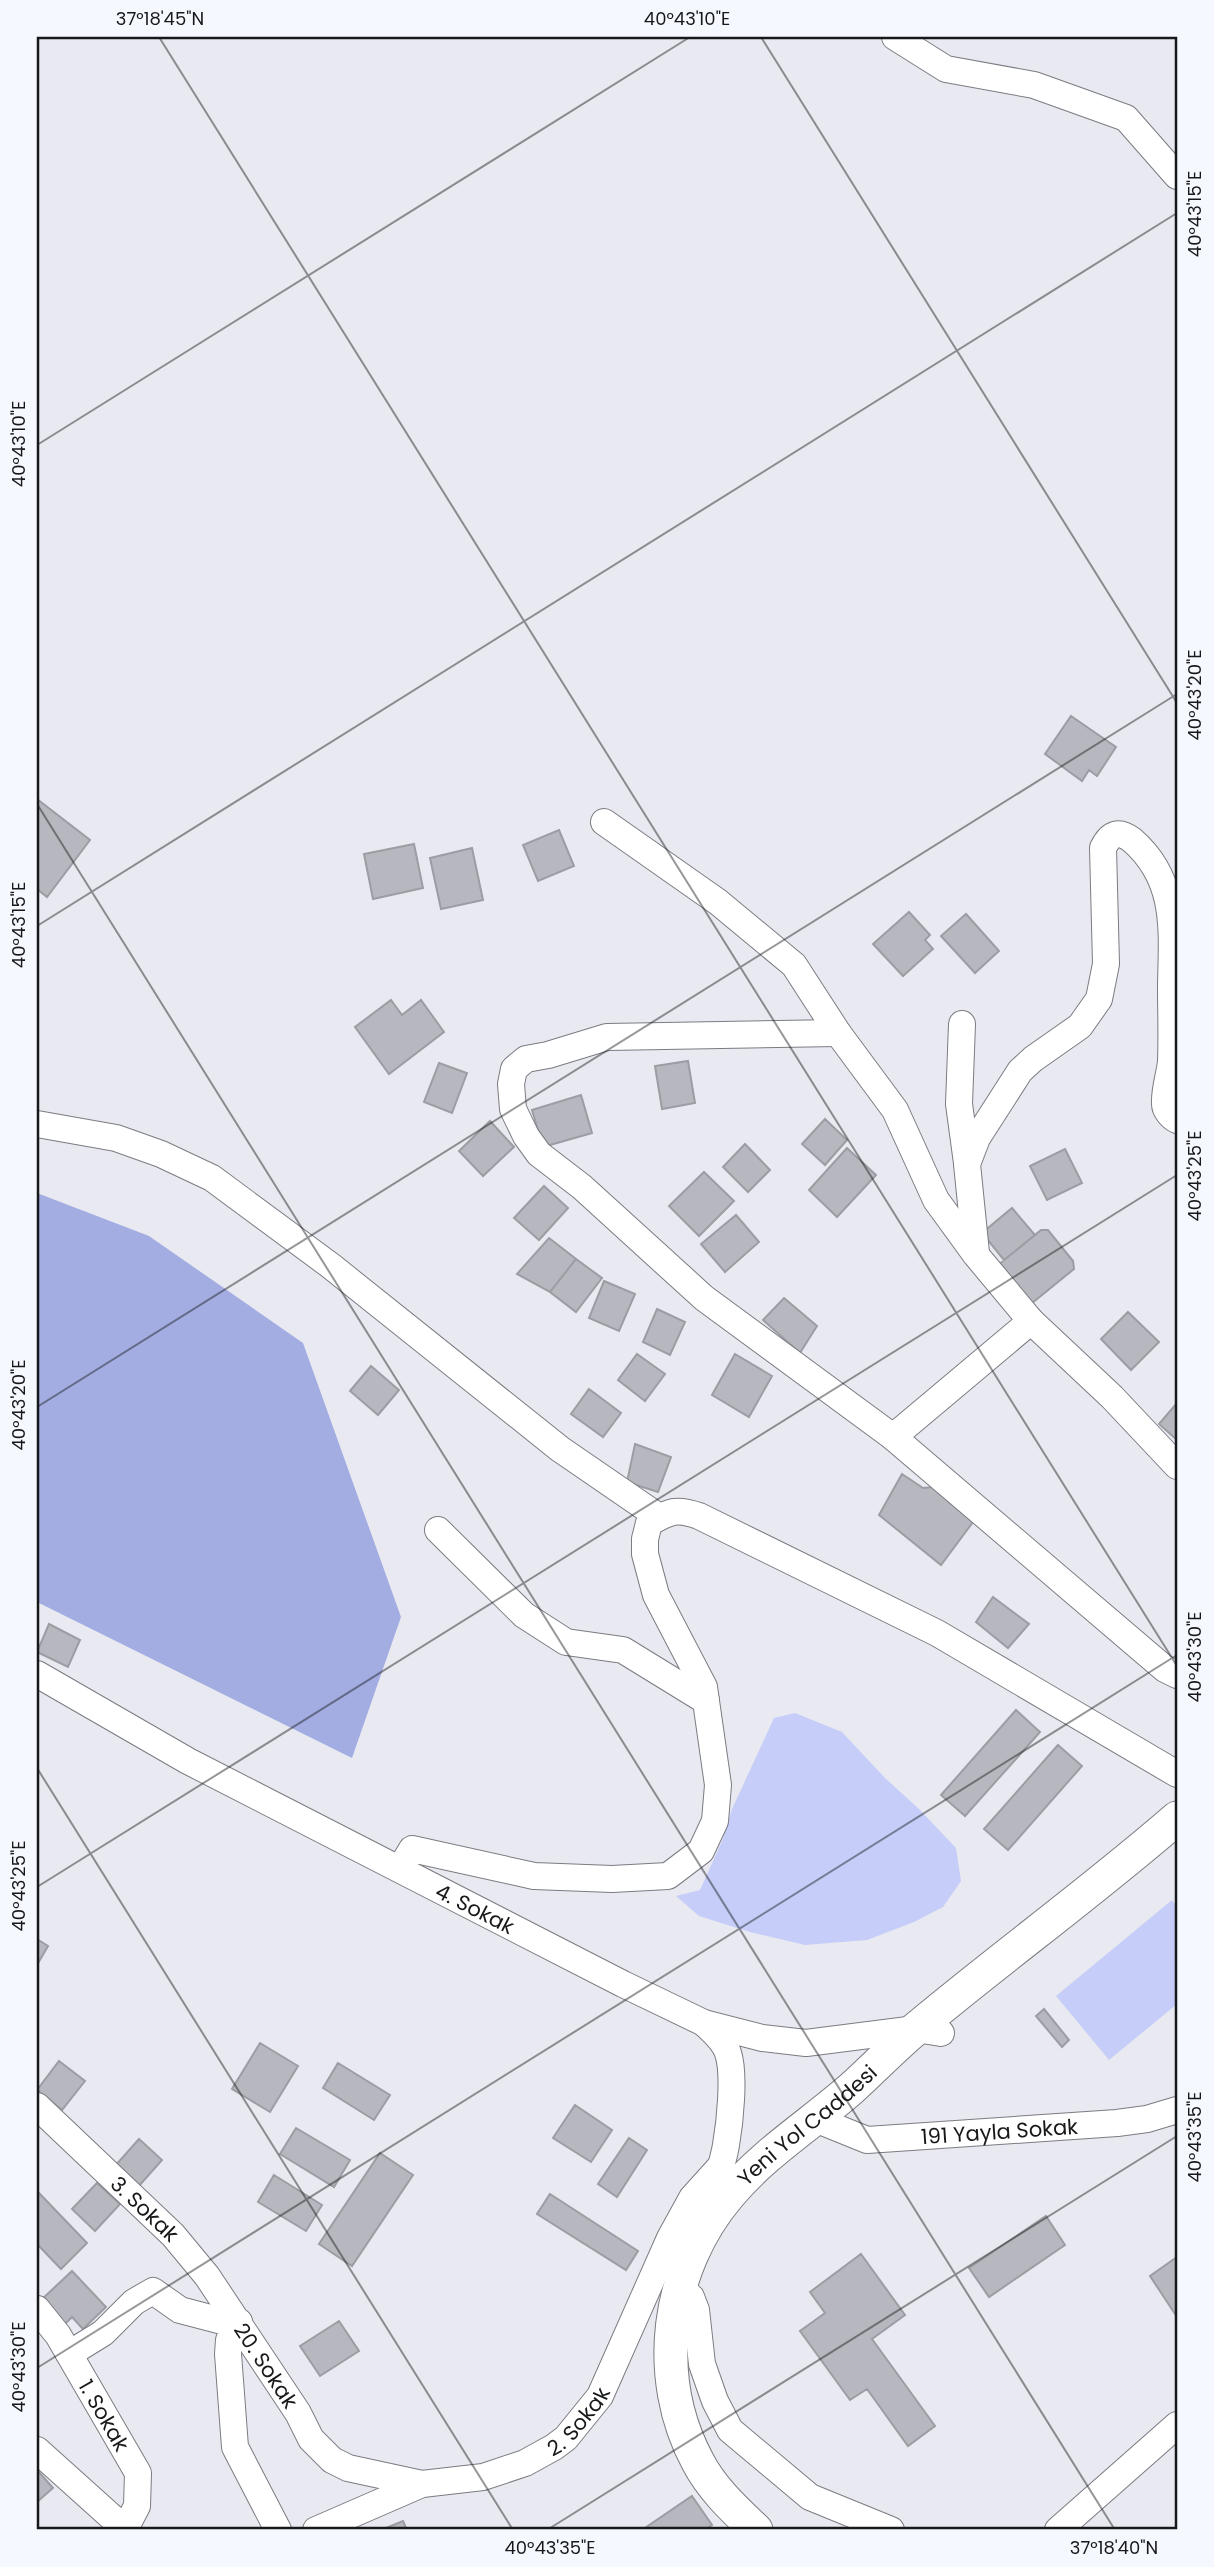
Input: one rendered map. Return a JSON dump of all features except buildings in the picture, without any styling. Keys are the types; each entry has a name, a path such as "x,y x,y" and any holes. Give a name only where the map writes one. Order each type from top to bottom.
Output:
{"main road":[{"name":"Yeni Yol Caddesi","path":"729,2188 752,2187 928,2031 1177,1818"},
{"name":"Yeni Yol Caddesi","path":"756,2530 718,2492 698,2462 677,2406 672,2382 671,2334 682,2281 694,2252 729,2188 790,2136 928,2031 1177,1833"},
{"name":"Yeni Yol Caddesi","path":"729,2188 691,2297 684,2351 685,2369 700,2429 713,2455 736,2487 784,2530"}],"street":[{"path":"895,37 946,69 1034,85 1126,118 1177,176"},
{"path":"604,822 718,902 793,965 838,1033 895,1110 936,1200 976,1255 1031,1321 1112,1397 1177,1466"},
{"path":"967,1164 976,1138 1020,1071 1080,1026 1099,999 1106,964 1103,848 1108,839 1116,833 1124,834 1138,846 1166,888 1172,918 1171,1062 1164,1105 1177,1120"},
{"path":"962,1024 959,1104 976,1255"},
{"path":"838,1033 607,1037 526,1059 514,1069 511,1084 513,1109 526,1136 539,1154 582,1187 704,1298 893,1437 1165,1669 1177,1675"},
{"path":"37,1124 116,1138 161,1154 212,1178 341,1274 560,1449 659,1517"},
{"path":"893,1437 1031,1321"},
{"path":"400,1869 412,1849 534,1876 612,1879 668,1876 701,1851 715,1821 718,1785 704,1687 656,1595 645,1554 649,1523 669,1511 686,1511 699,1516 937,1633 1177,1774"},
{"path":"438,1530 524,1615 566,1642 623,1650 706,1701"},
{"name":"4. Sokak","path":"37,1674 188,1761 704,2023 770,2040 806,2043 928,2031"},
{"name":"2. Sokak","path":"316,2530 422,2484 483,2477 525,2463 566,2438 600,2396 670,2238 692,2198 729,2188 725,2149 731,2112 729,2060 718,2036 704,2023"},
{"name":"3. Sokak","path":"37,2106 173,2235 207,2276 239,2322"},
{"name":"191 Yayla Sokak","path":"825,2123 867,2140 909,2139 1117,2123 1147,2119 1177,2110"},
{"name":"20. Sokak","path":"69,2354 103,2333 135,2302 153,2291 180,2310 222,2321 239,2322 298,2413 311,2439 332,2459 348,2468 422,2484"},
{"path":"691,2297 696,2310 702,2364 715,2401 730,2430 810,2497 891,2530"},
{"name":"1. Sokak","path":"37,2309 58,2335 138,2473 137,2506 126,2530"},
{"path":"239,2322 229,2340 228,2354 234,2447 278,2530"},
{"path":"1058,2530 1177,2425"},
{"path":"37,2450 126,2530"}],"shaded area":[{"path":"37,1193 149,1236 303,1343 401,1617 352,1758 37,1602"},
{"path":"795,1713 842,1732 956,1848 961,1881 943,1907 914,1922 867,1940 805,1945 699,1916 676,1896 700,1890 722,1841 732,1809 774,1718"},
{"path":"1172,1900 1177,1907 1177,2004 1109,2060 1056,1996"}]}
